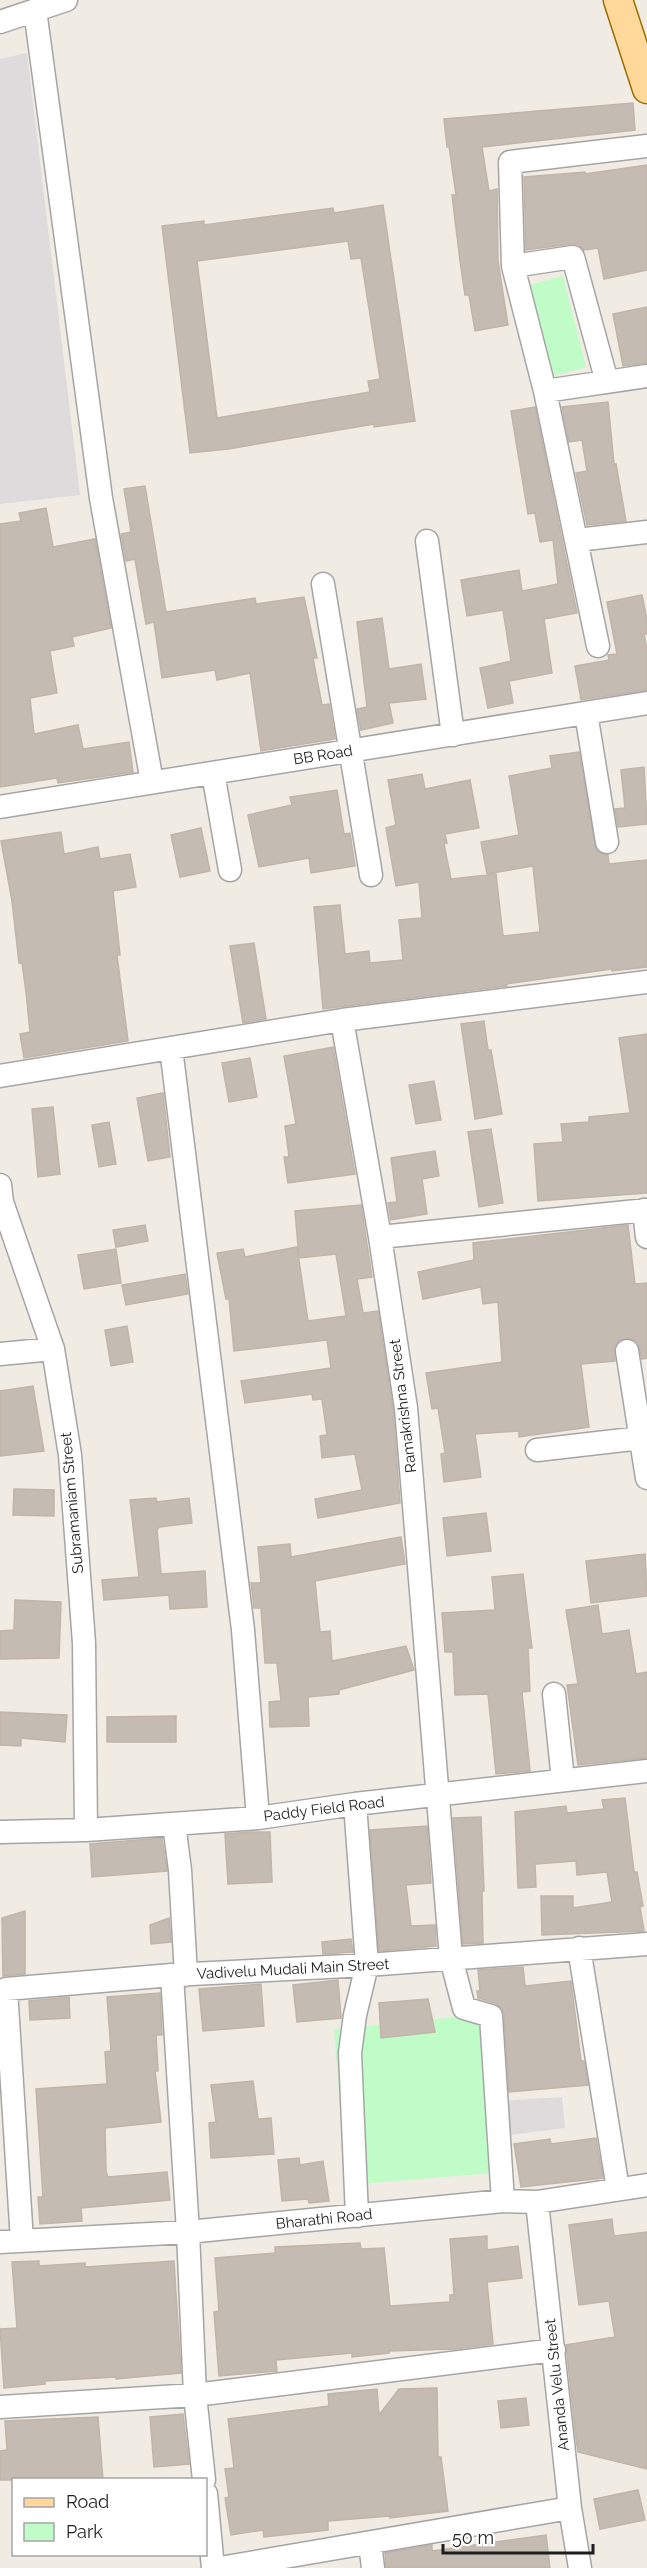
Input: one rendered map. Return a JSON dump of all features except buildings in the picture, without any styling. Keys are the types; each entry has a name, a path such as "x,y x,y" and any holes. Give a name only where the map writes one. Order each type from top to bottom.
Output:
{"main road":[{"path":"618,0 647,89"}],"street":[{"path":"0,22 66,0"},
{"path":"35,10 101,498 152,783"},
{"path":"598,646 545,391 513,266 510,162 647,146"},
{"path":"513,266 573,257 607,381"},
{"path":"545,391 647,376"},
{"path":"577,540 647,532"},
{"path":"427,541 453,735"},
{"path":"323,584 371,874"},
{"name":"BB Road","path":"0,807 647,703"},
{"path":"586,713 607,842"},
{"path":"213,773 230,870"},
{"path":"0,1076 342,1020 647,982"},
{"name":"Ramakrishna Street","path":"342,1020 380,1237 406,1408 451,1958 464,2008 491,2016 503,2201"},
{"path":"171,1048 242,1618 258,1818"},
{"name":"Subramaniam Street","path":"1,1196 53,1349 70,1455 84,1643 87,1830"},
{"path":"380,1237 645,1210 647,1237"},
{"path":"0,1354 53,1349"},
{"path":"627,1351 647,1478"},
{"path":"537,1450 641,1438"},
{"path":"554,1694 564,1780"},
{"name":"Paddy Field Road","path":"0,1832 87,1830 258,1818 355,1804 647,1771"},
{"path":"355,1804 367,1965 355,2015 350,2053 357,2216"},
{"path":"174,1824 180,1870 179,1975 195,2395 204,2478"},
{"name":"Vadivelu Mudali Main Street","path":"7,2103 6,1989 179,1975 367,1965 647,1944"},
{"path":"579,1948 618,2189"},
{"path":"7,2103 22,2241"},
{"name":"Bharathi Road","path":"0,2242 188,2232 503,2201 537,2202 647,2185"},
{"name":"Ananda Velu Street","path":"537,2202 570,2508 580,2568"},
{"path":"0,2407 195,2395 554,2350"},
{"path":"207,2505 213,2568"},
{"path":"220,2568 570,2508"},
{"path":"370,2543 373,2568"}],"shaded area":[{"path":"27,53 80,495 0,504 0,59"},
{"path":"562,2097 565,2128 502,2136 501,2101"}],"green space":[{"path":"563,276 586,367 545,378 522,287"},
{"path":"488,2014 506,2172 346,2185 334,2029"}]}
